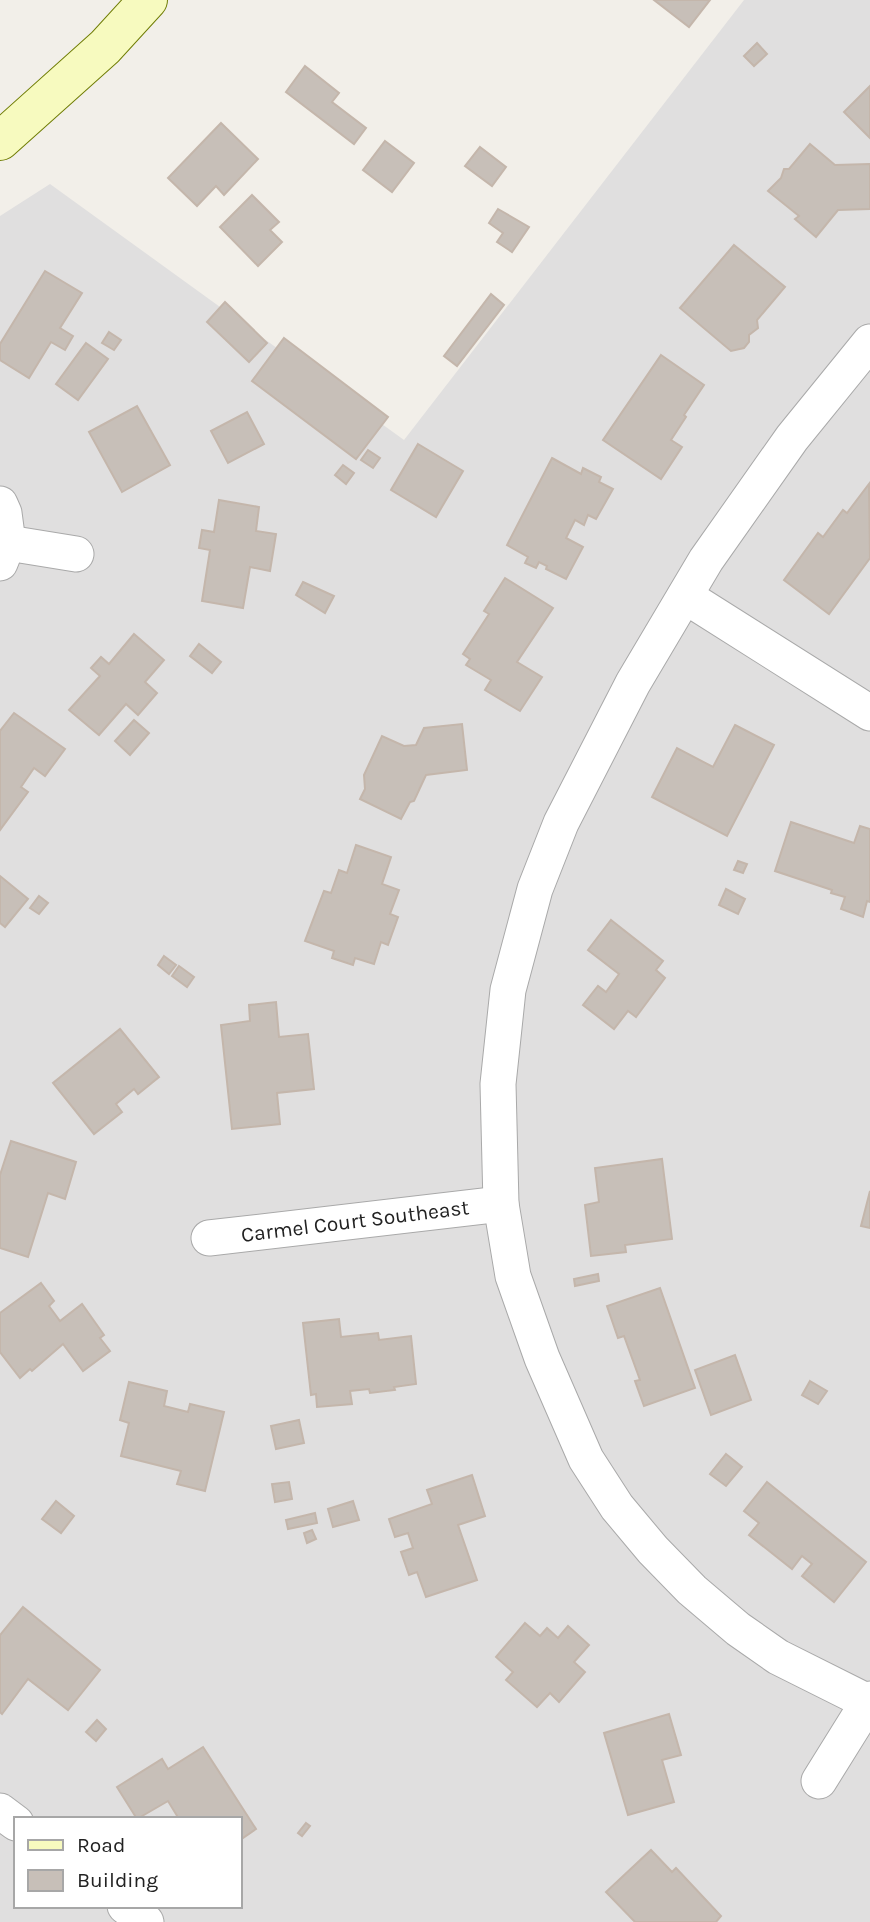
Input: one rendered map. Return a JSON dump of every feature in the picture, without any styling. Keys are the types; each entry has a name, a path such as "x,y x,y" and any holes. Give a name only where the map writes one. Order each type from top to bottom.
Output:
{"main road":[{"path":"0,141 106,47 148,0"}],"street":[{"path":"819,1781 869,1701 778,1657 738,1629 692,1590 653,1550 617,1507 586,1459 542,1358 513,1276 501,1203 499,1084 508,990 536,889 561,823 633,683 706,560 792,438 870,342"},
{"path":"0,504 4,513 4,553 76,554"},
{"path":"685,596 870,713"},
{"name":"Carmel Court Southeast","path":"209,1238 501,1203"},
{"path":"128,1908 146,1922"}],"shaded area":[{"path":"744,0 870,0 870,1922 0,1922 0,216 50,184 404,440"}],"building":[{"path":"654,0 710,0 689,27"},
{"path":"757,43 767,54 754,66 744,56"},
{"path":"305,66 339,93 332,102 366,128 354,144 286,92"},
{"path":"870,86 870,138 844,112"},
{"path":"221,123 258,159 224,195 216,186 197,206 168,178"},
{"path":"385,141 414,163 392,192 363,170"},
{"path":"810,144 835,165 870,164 870,209 838,210 816,237 795,219 799,216 768,191 781,178 784,169 789,169"},
{"path":"480,147 506,167 492,186 465,166"},
{"path":"252,195 279,222 270,230 282,242 258,266 220,227"},
{"path":"498,209 529,227 512,252 497,242 503,233 489,223"},
{"path":"734,245 785,287 757,320 758,328 749,335 749,342 744,348 731,351 680,308"},
{"path":"45,271 82,293 60,328 73,336 65,350 51,342 29,378 0,360 0,344"},
{"path":"491,294 504,305 457,366 444,356"},
{"path":"225,302 267,343 249,362 207,322"},
{"path":"109,332 121,340 114,350 102,343"},
{"path":"284,338 388,417 356,459 252,381"},
{"path":"86,343 108,359 78,400 56,384"},
{"path":"661,355 704,385 671,440 682,447 661,479 603,440"},
{"path":"137,406 170,465 122,492 89,432"},
{"path":"247,412 264,444 228,463 211,431"},
{"path":"418,444 463,471 436,517 391,490"},
{"path":"368,450 380,458 373,468 361,460"},
{"path":"552,458 581,474 583,468 601,477 599,482 613,489 596,519 588,515 584,525 575,520 566,538 583,547 566,579 546,569 547,566 539,562 536,568 525,563 528,557 507,545"},
{"path":"343,465 354,473 346,484 335,475"},
{"path":"869,484 870,558 829,614 784,580 818,533 823,537 843,510 847,513"},
{"path":"219,500 259,507 256,531 276,534 270,571 250,567 243,608 202,601 210,550 199,548 202,530 214,532"},
{"path":"505,578 553,608 517,662 542,677 520,711 485,690 491,680 466,665 470,659 463,654 489,614 484,611"},
{"path":"303,582 334,596 325,613 296,595"},
{"path":"134,634 164,660 145,682 157,693 138,715 126,704 99,735 69,710 100,676 91,668 101,657 109,664"},
{"path":"199,644 221,662 212,673 190,656"},
{"path":"14,713 65,749 45,776 34,768 21,787 28,792 0,830 0,731"},
{"path":"134,720 149,733 130,755 115,741"},
{"path":"462,724 467,770 426,775 414,801 410,802 401,819 360,799 365,789 364,775 382,736 404,746 416,745 424,728"},
{"path":"735,725 774,745 727,836 652,797 677,748 713,767"},
{"path":"791,822 854,843 860,826 870,829 870,902 867,901 863,917 841,909 845,897 831,893 832,890 775,871"},
{"path":"356,845 391,857 382,884 399,890 390,914 398,917 388,945 381,942 374,964 355,958 353,965 332,958 334,951 305,941 324,891 331,893 339,870 347,873"},
{"path":"738,861 747,864 743,873 734,870"},
{"path":"0,876 28,899 5,927 0,923"},
{"path":"726,889 745,899 738,914 719,905"},
{"path":"39,896 48,903 39,914 30,908"},
{"path":"611,920 663,961 656,970 665,978 636,1017 628,1011 614,1029 583,1005 598,986 606,992 619,974 588,950"},
{"path":"164,956 176,965 169,974 158,965"},
{"path":"179,966 194,977 187,987 172,976"},
{"path":"276,1002 279,1037 308,1034 314,1089 277,1093 280,1124 232,1129 221,1025 250,1021 249,1005"},
{"path":"120,1029 159,1077 138,1094 134,1089 116,1104 122,1112 94,1134 53,1083"},
{"path":"11,1141 76,1162 65,1199 48,1193 28,1257 0,1248 0,1175"},
{"path":"662,1159 672,1239 625,1245 626,1252 591,1256 585,1205 599,1202 595,1168"},
{"path":"870,1191 870,1228 861,1226"},
{"path":"598,1274 599,1281 575,1286 574,1279"},
{"path":"41,1283 54,1301 49,1306 60,1321 82,1304 104,1335 100,1338 110,1351 83,1371 63,1344 20,1378 0,1352 0,1313"},
{"path":"660,1288 695,1388 644,1406 635,1381 640,1380 624,1336 618,1338 607,1306"},
{"path":"339,1319 341,1337 378,1333 379,1340 411,1336 416,1384 370,1393 369,1389 350,1391 352,1404 317,1407 316,1394 311,1395 303,1323"},
{"path":"735,1355 751,1400 711,1415 695,1370"},
{"path":"810,1381 827,1391 818,1404 802,1395"},
{"path":"129,1382 167,1391 164,1406 188,1412 190,1404 224,1412 205,1491 177,1484 181,1471 121,1456 129,1423 120,1420"},
{"path":"299,1420 304,1443 276,1449 271,1426"},
{"path":"726,1454 742,1467 726,1486 710,1474"},
{"path":"472,1475 485,1516 458,1525 477,1580 426,1597 417,1572 409,1575 401,1552 413,1548 408,1533 395,1537 389,1519 432,1504 427,1490"},
{"path":"289,1482 292,1499 275,1502 272,1484"},
{"path":"767,1482 866,1562 834,1602 802,1576 812,1564 802,1556 792,1569 749,1535 759,1523 744,1511"},
{"path":"56,1501 74,1516 61,1533 42,1519"},
{"path":"353,1501 359,1520 333,1527 328,1509"},
{"path":"315,1513 317,1523 288,1529 286,1520"},
{"path":"312,1530 316,1539 307,1543 304,1533"},
{"path":"23,1607 100,1670 68,1710 28,1679 2,1714 0,1712 0,1635"},
{"path":"525,1623 540,1636 547,1628 558,1638 568,1626 589,1645 574,1662 585,1672 559,1702 550,1693 537,1707 506,1680 513,1672 496,1657"},
{"path":"669,1714 681,1755 662,1760 674,1802 628,1815 604,1733"},
{"path":"97,1720 106,1729 96,1741 86,1732"},
{"path":"203,1747 256,1829 242,1839 242,1817 178,1817 168,1801 136,1817 117,1787 162,1759 168,1769"},
{"path":"306,1823 310,1826 302,1836 298,1833"},
{"path":"651,1850 672,1872 676,1868 721,1916 716,1922 635,1922 606,1892"}]}
